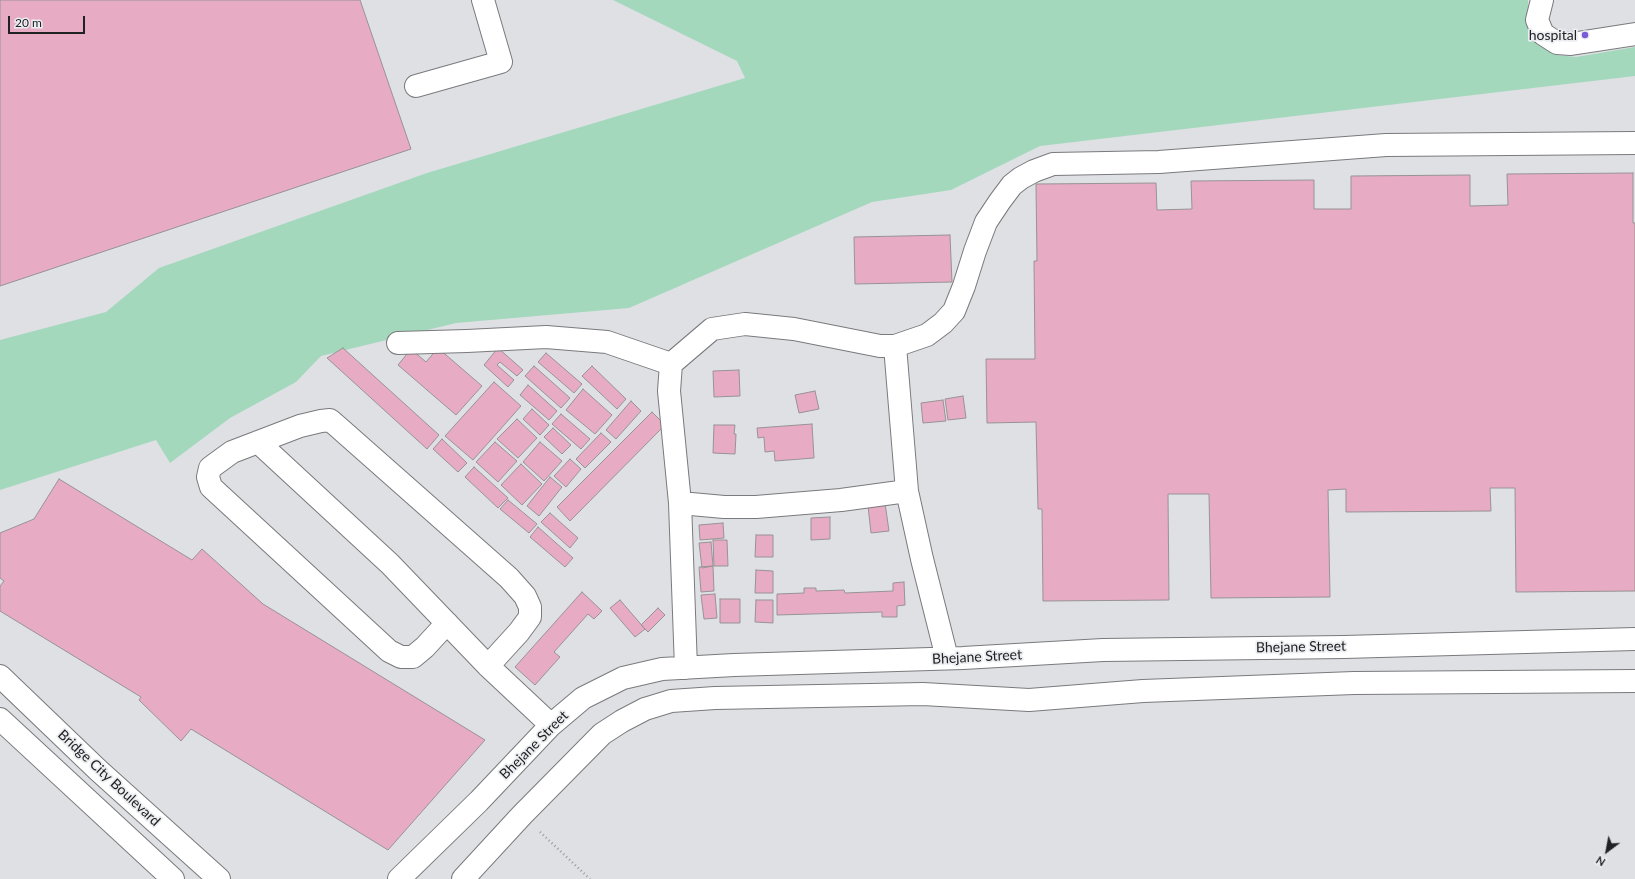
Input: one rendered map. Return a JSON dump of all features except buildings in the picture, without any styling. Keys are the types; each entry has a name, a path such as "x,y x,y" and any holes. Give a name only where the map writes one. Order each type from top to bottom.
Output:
{"street":[{"path":"416,86 501,62 483,0"},
{"path":"1542,0 1537,20 1543,34 1557,43 1571,44 1635,34"},
{"path":"686,668 680,503 669,391 671,364 712,329 745,324 794,329 880,346 895,346 927,334 944,323 954,311 986,222 1000,201 1012,185 1021,178 1052,164 1159,162 1386,145 1635,143"},
{"path":"398,343 466,341 546,336 608,342 671,364"},
{"path":"895,346 907,491 922,559 948,658"},
{"path":"447,624 425,648 413,657 395,655 316,586 211,487 208,477 210,468 232,452 300,426 321,420 330,420 351,436 509,578 525,596 530,606 530,617 519,632 488,666"},
{"path":"258,442 390,564 488,666 551,725"},
{"path":"680,503 724,507 756,507 841,500 907,491"},
{"name":"Bhejane Street","path":"399,879 479,801 551,725 583,698 623,678 662,669 742,664 948,658 1103,650 1344,647 1635,640"},
{"name":"Bridge City Boulevard","path":"0,676 98,770 219,879"},
{"path":"464,879 522,815 602,734 622,720 645,709 671,701 715,698 923,694 1029,700 1143,691 1354,683 1635,681"},
{"path":"0,719 173,879"}],"path":[{"path":"522,815 590,879"}],"green space":[{"path":"613,0 1528,0 1528,25 1541,45 1556,55 1576,57 1635,47 1635,76 1040,146 951,190 872,202 629,308 456,323 321,356 296,382 230,418 170,463 156,440 0,490 0,340 106,312 159,268 427,173 745,78 737,61"}],"place":[{"name":"hospital","path":"1585,35"}]}
